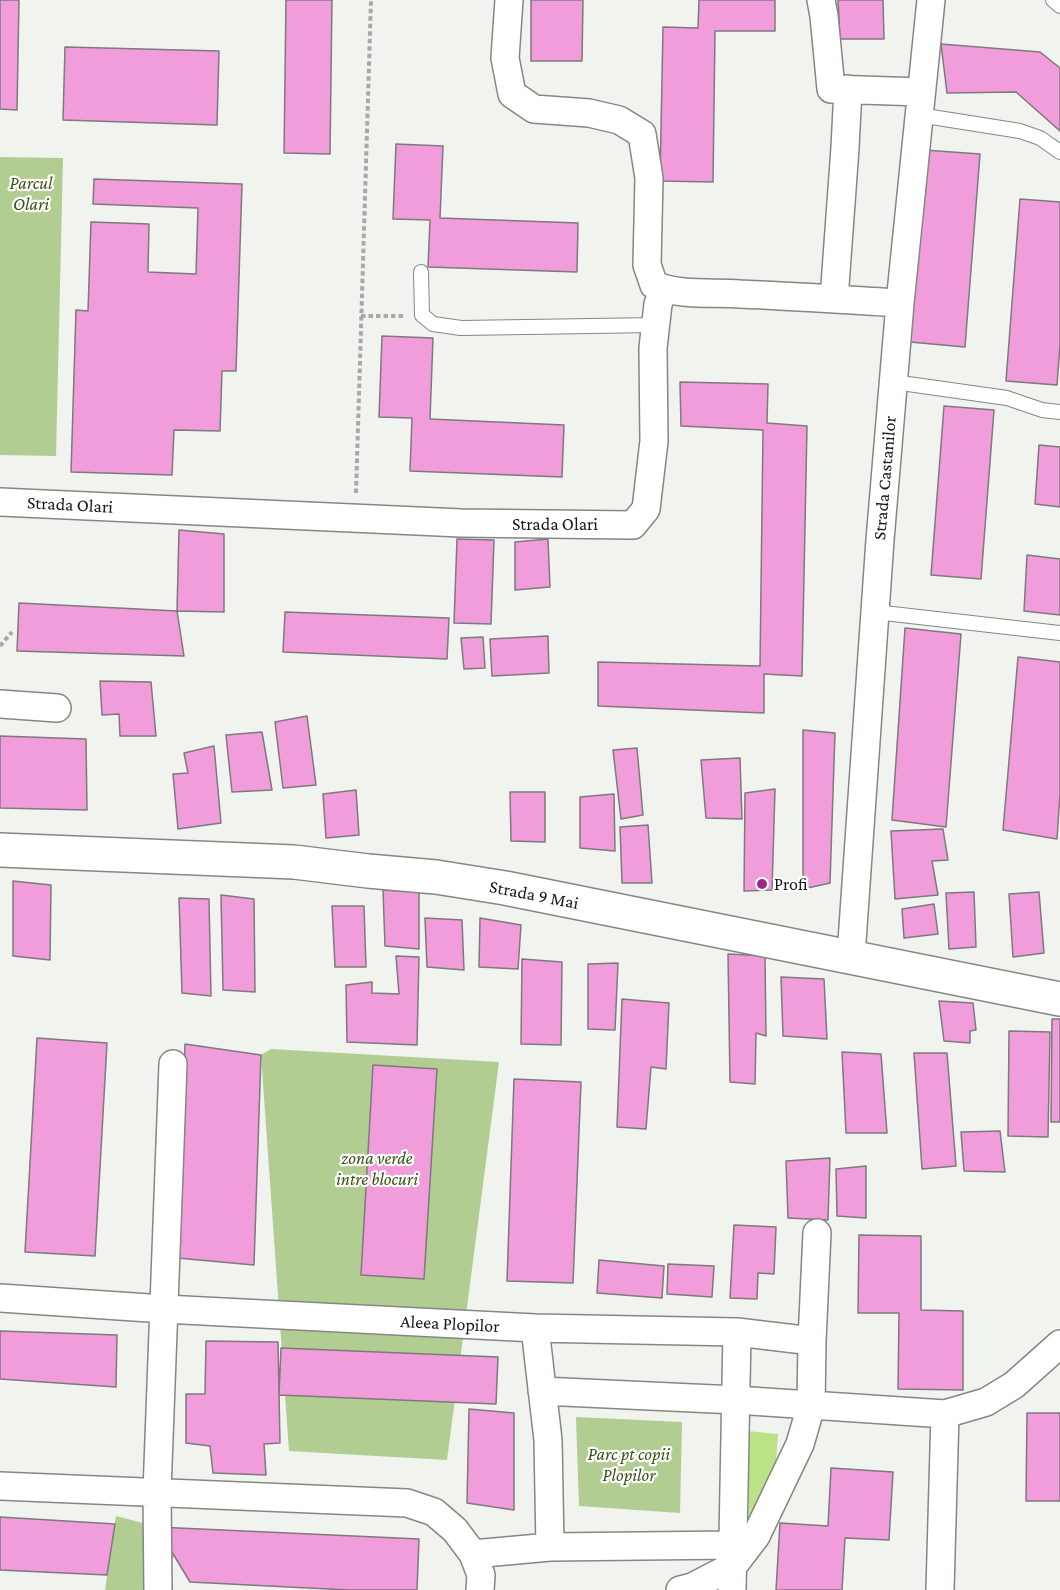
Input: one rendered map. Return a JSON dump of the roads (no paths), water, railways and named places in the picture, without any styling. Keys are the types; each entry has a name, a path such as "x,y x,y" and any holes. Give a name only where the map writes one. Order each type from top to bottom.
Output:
{"main road":[{"name":"Strada 9 Mai","path":"0,850 294,862 436,877 505,888 1060,999"}],"street":[{"path":"509,0 505,58 512,94 534,109 589,113 619,120 642,134 650,178 647,265 654,285 664,289 694,292 900,303"},
{"path":"820,0 824,16 831,89 848,89 920,103"},
{"name":"Strada Castanilor","path":"851,956 875,612 900,303 931,0"},
{"path":"834,299 848,89"},
{"name":"Strada Olari","path":"0,502 461,523 633,525 646,509 654,441 653,348 658,304 664,289"},
{"path":"0,704 57,708"},
{"path":"158,1590 157,1492 173,1064"},
{"path":"680,1590 692,1587 733,1567 756,1536 800,1444 811,1406 817,1233"},
{"name":"Aleea Plopilor","path":"0,1298 535,1328 736,1332 812,1341"},
{"path":"535,1328 548,1440 550,1547"},
{"path":"733,1567 736,1332"},
{"path":"543,1391 736,1400 945,1414 986,1402 1014,1385 1060,1344"},
{"path":"939,1590 945,1414"},
{"path":"0,1486 407,1503 434,1512 455,1530 473,1554 481,1575 480,1590"},
{"path":"473,1554 550,1547 733,1567"}],"lane":[{"path":"1053,0 1060,6"},
{"path":"920,103 1020,130 1040,138 1060,152"},
{"path":"422,272 422,315 433,324 461,328 656,325"},
{"path":"894,382 1007,398 1042,410 1060,412"},
{"path":"875,612 1060,633"}],"place":[{"name":"Profi","path":"762,884"}],"park label":[{"name":"Parcul Olari","path":"31,193"},
{"name":"zona verde intre blocuri","path":"377,1168"},
{"name":"Parc pt copii Plopilor","path":"629,1464"}]}
